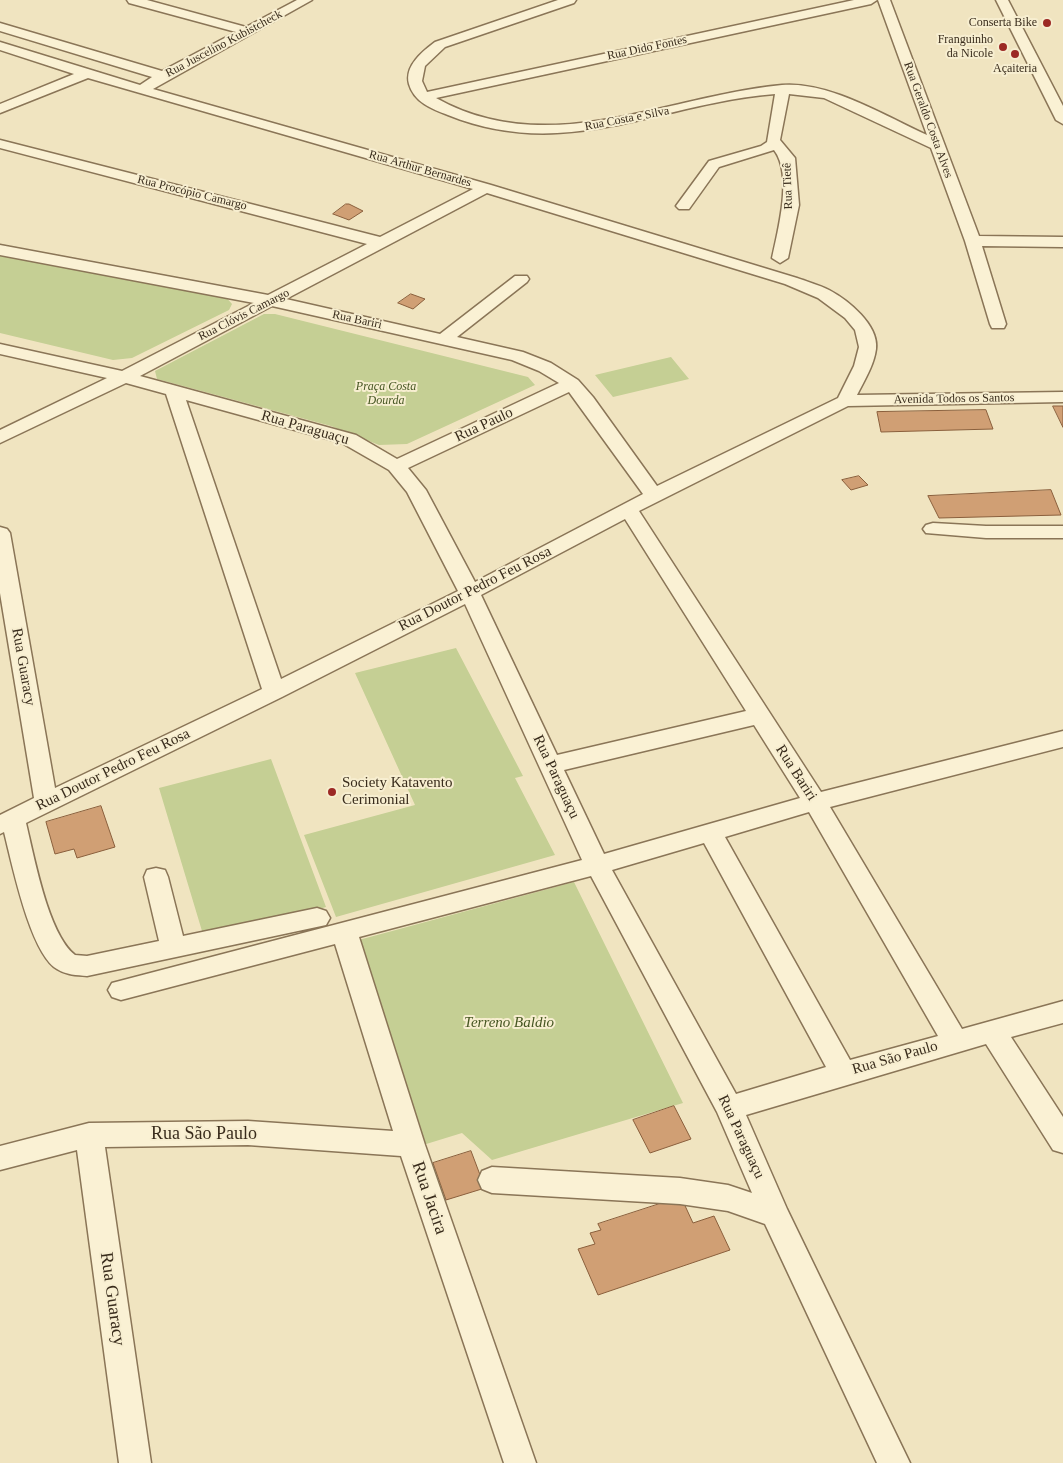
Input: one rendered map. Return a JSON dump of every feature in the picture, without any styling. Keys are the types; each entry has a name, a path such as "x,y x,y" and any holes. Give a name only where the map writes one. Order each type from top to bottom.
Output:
{"street":[{"path":"132,0 248,31"},
{"path":"155,7 169,0"},
{"name":"Rua Juscelino Kubistcheck","path":"142,90 163,76 306,0"},
{"path":"423,97 416,87 415,76 423,58 434,47 473,30 570,0"},
{"name":"Rua Dido Fontes","path":"423,97 871,0"},
{"name":"Rua Geraldo Costa Alves","path":"884,0 972,241 998,324"},
{"path":"1002,0 1063,92"},
{"path":"1016,0 1063,120"},
{"path":"0,27 163,76"},
{"name":"Rua Arthur Bernardes","path":"0,46 87,74 486,188 791,281 824,294 851,314 863,330 868,347 863,366 845,401"},
{"path":"0,109 87,74"},
{"name":"Rua Costa e Silva","path":"423,97 480,125 530,130 604,125 721,98 783,89 810,91 828,95 938,145"},
{"name":"Rua Tietê","path":"780,258 791,205 788,158 773,140 783,89"},
{"path":"684,206 714,164 766,149 775,143"},
{"name":"Rua Procópio Camargo","path":"0,144 383,243"},
{"name":"Rua Clóvis Camargo","path":"0,437 124,377 486,188"},
{"path":"972,241 1063,242"},
{"name":"Rua Bariri","path":"0,250 271,301 445,338 517,356 544,367 572,384 587,401 654,495"},
{"path":"445,338 521,279"},
{"name":"Rua Paraguaçu","path":"0,350 124,377 176,393 349,439 396,466 416,490 470,593 597,865 729,1108 775,1214 894,1463"},
{"name":"Rua Paulo","path":"396,466 572,384"},
{"path":"176,393 274,692"},
{"name":"Avenida Todos os Santos","path":"845,401 1063,397"},
{"name":"Rua Doutor Pedro Feu Rosa","path":"7,822 274,692 470,593 654,495 845,401"},
{"name":"Rua Bariri","path":"628,509 815,802 955,1041"},
{"path":"933,529 986,532 1063,532"},
{"name":"Rua Guaracy","path":"0,533 46,802"},
{"path":"550,765 759,716"},
{"path":"121,990 597,865 815,802 1063,739"},
{"path":"7,822 50,940 63,960 74,965 87,966 317,918"},
{"path":"711,833 843,1073"},
{"path":"156,877 172,948"},
{"name":"Rua Jacira","path":"344,931 411,1145 520,1463"},
{"name":"Rua São Paulo","path":"729,1108 843,1073 1063,1012"},
{"path":"993,1032 1063,1141"},
{"name":"Rua São Paulo","path":"0,1158 89,1136 248,1133 411,1145"},
{"name":"Rua Guaracy","path":"89,1136 135,1463"},
{"path":"492,1180 680,1191 728,1198 775,1214"}],"green space":[{"path":"0,248 225,296 232,304 229,310 132,358 113,360 0,333"},
{"name":"Praça Costa Dourda","path":"264,314 275,314 528,377 535,385 407,444 379,445 331,426 157,379 155,371"},
{"path":"671,357 689,379 613,397 595,375"},
{"path":"456,648 523,776 515,778 555,855 336,917 304,835 415,805 355,673"},
{"path":"271,759 326,907 205,941 159,788"},
{"name":"Terreno Baldio","path":"574,882 683,1103 492,1160 462,1133 423,1145 355,941"}],"building":[{"path":"346,204 363,211 349,220 333,214"},
{"path":"411,294 425,299 413,309 398,303"},
{"path":"1053,406 1063,406 1063,427"},
{"path":"986,410 993,429 881,432 877,412"},
{"path":"859,476 868,485 851,490 842,480"},
{"path":"1051,490 1061,515 939,518 928,496"},
{"path":"101,806 115,847 77,858 74,849 55,854 46,822"},
{"path":"674,1106 691,1139 650,1153 633,1120"},
{"path":"471,1151 485,1188 446,1200 433,1163"},
{"path":"681,1197 693,1223 714,1216 730,1250 598,1295 578,1249 595,1244 590,1233 601,1230 598,1224"}],"place":[{"name":"Conserta Bike","path":"1047,23"},
{"name":"Franguinho da Nicole","path":"1003,47"},
{"name":"Açaiteria","path":"1015,54"},
{"name":"Society Katavento Cerimonial","path":"332,792"}]}
